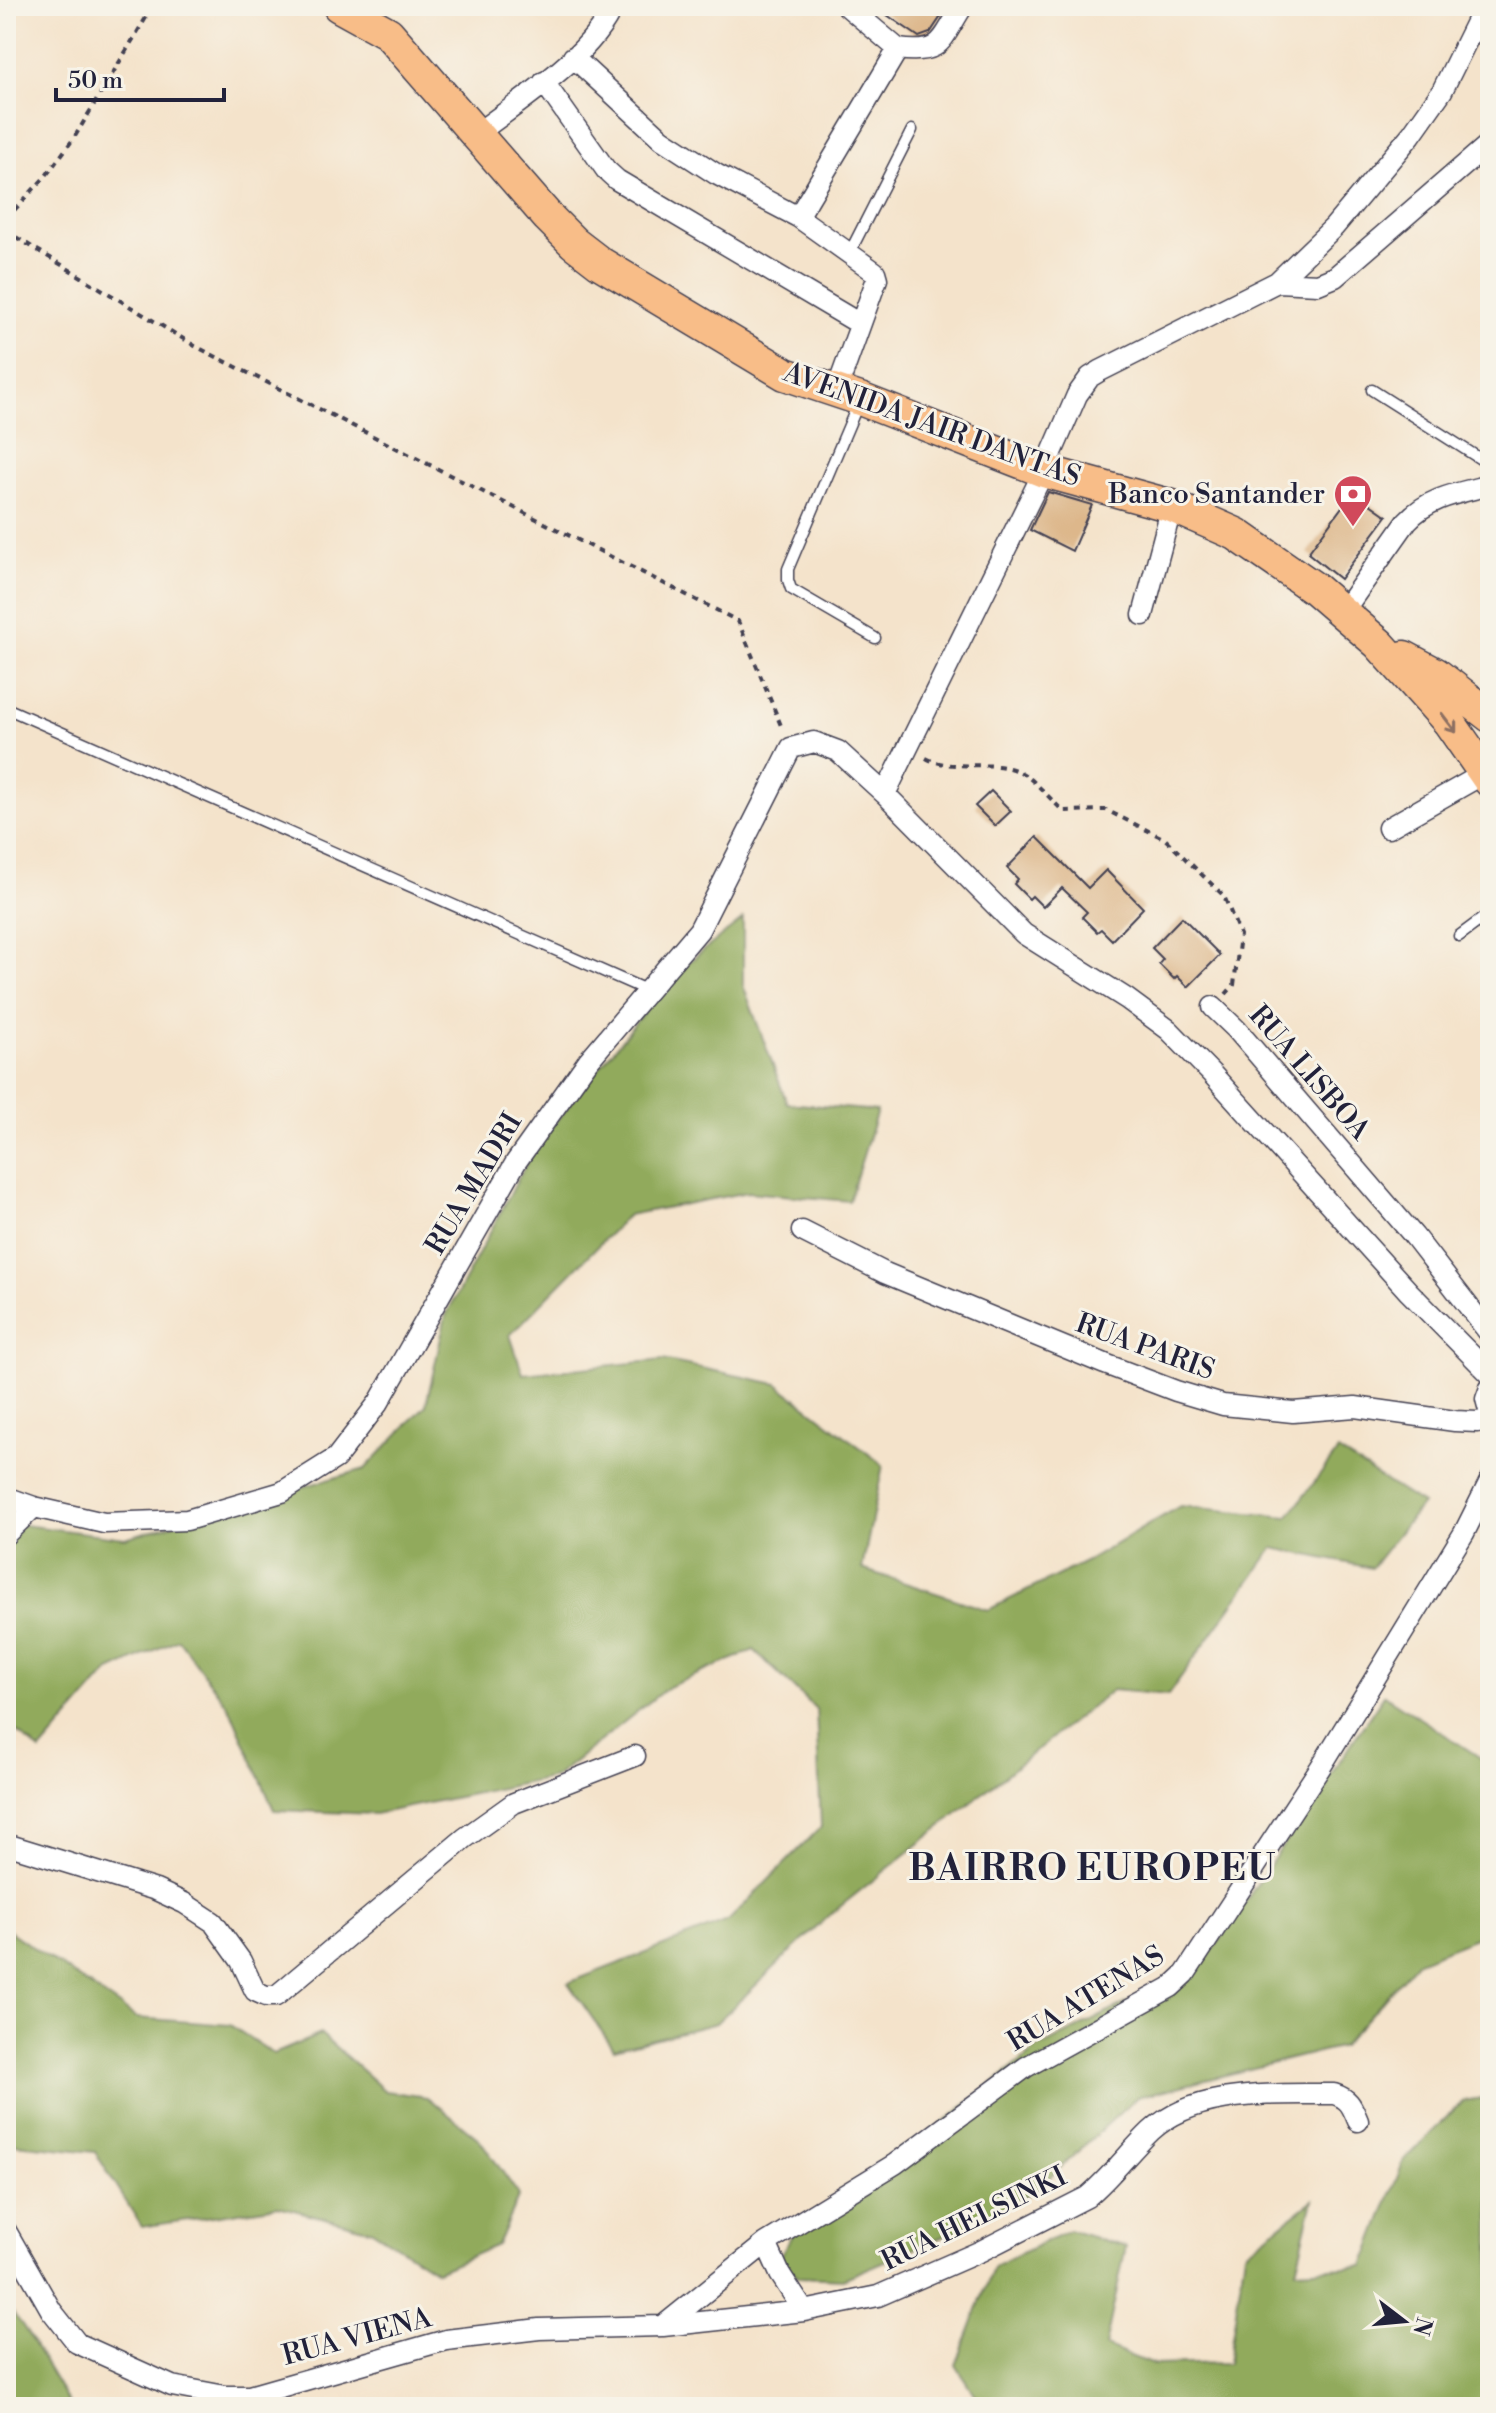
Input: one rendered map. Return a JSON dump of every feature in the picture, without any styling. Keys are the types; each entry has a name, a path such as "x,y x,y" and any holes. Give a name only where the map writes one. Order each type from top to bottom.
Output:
{"main road":[{"name":"AVENIDA JAIR DANTAS","path":"339,6 380,20 548,217 600,263 785,374 848,395 1044,471 1172,506 1236,534 1314,588 1379,644 1449,722 1487,777"},
{"name":"AVENIDA JAIR DANTAS","path":"1379,644 1436,674 1490,716"}],"street":[{"path":"475,135 592,41 613,6"},
{"path":"847,6 898,49 922,52 935,47 963,6"},
{"path":"885,794 1044,471 1077,395 1090,377 1277,282 1334,227 1411,135 1442,91 1484,6"},
{"path":"798,217 898,49"},
{"path":"573,57 662,139 716,174 798,217 850,252 877,275 860,324 848,395"},
{"path":"544,82 606,170 617,180 860,324"},
{"path":"1277,282 1318,284 1335,277 1490,143"},
{"path":"1342,613 1419,508 1432,501 1490,485"},
{"path":"1143,615 1172,506"},
{"path":"791,748 814,742 838,751 1024,934 1127,999 1169,1030 1409,1292 1490,1374"},
{"name":"RUA MADRI","path":"6,1497 34,1507 104,1523 187,1520 282,1492 336,1458 379,1402 516,1162 588,1061 699,930 791,748"},
{"path":"1388,828 1487,777"},
{"name":"RUA LISBOA","path":"1213,1007 1236,1029 1414,1236 1490,1334"},
{"name":"RUA PARIS","path":"802,1231 900,1279 1105,1364 1223,1405 1293,1412 1355,1407 1477,1422 1490,1417"},
{"path":"1490,1388 1486,1399 1490,1417"},
{"name":"RUA ATENAS","path":"663,2326 766,2243 895,2164 1026,2067 1171,1987 1185,1974 1320,1768 1464,1533 1490,1481"},
{"path":"6,1534 34,1507"},
{"path":"6,1844 156,1890 184,1903 213,1922 241,1961 255,1991 276,1996 465,1838 514,1803 635,1756"},
{"name":"RUA HELSINKI","path":"663,2326 804,2311 878,2296 981,2251 1087,2197 1154,2128 1194,2106 1238,2095 1334,2094 1350,2102 1358,2121"},
{"name":"RUA VIENA","path":"6,2231 51,2310 77,2343 172,2386 225,2396 249,2396 446,2340 539,2329 663,2326"},
{"path":"766,2243 780,2274 804,2311"}],"lane":[{"path":"850,252 912,130"},
{"path":"1372,390 1490,465"},
{"path":"848,395 788,569 788,580 791,589 875,638"},
{"path":"6,708 646,990"},
{"path":"1459,936 1490,913"}],"path":[{"path":"6,219 45,177 74,138 153,6"},
{"path":"6,231 195,346 738,621 791,748"},
{"name":"RUA LISBOA","path":"907,748 941,765 981,763 1022,772 1063,811 1106,810 1165,839 1224,896 1240,935 1234,985 1213,1007"}],"green space":[{"path":"743,919 743,985 787,1103 877,1111 849,1201 748,1192 628,1215 510,1335 523,1374 663,1360 777,1384 883,1465 862,1569 988,1610 1087,1561 1180,1506 1288,1517 1338,1451 1422,1504 1371,1568 1273,1548 1168,1695 1112,1690 832,1913 716,2023 614,2049 568,1983 728,1921 821,1827 816,1709 754,1650 668,1687 555,1777 375,1814 274,1810 230,1709 178,1639 108,1672 40,1751 6,1723 6,1526 8,1523 125,1538 365,1469 426,1405 446,1315 534,1149 675,973"},
{"path":"1384,1695 1490,1764 1490,1932 1418,1961 1342,2046 1137,2097 1034,2192 956,2231 843,2279 799,2277 778,2259 799,2223 901,2156 1035,2050 1204,1963"},
{"path":"9,1931 137,2018 230,2025 274,2054 321,2034 385,2091 427,2097 480,2140 519,2195 497,2245 436,2271 372,2230 278,2206 142,2227 95,2152 6,2143 6,1934"},
{"path":"1490,2097 1490,2407 982,2407 956,2365 994,2266 1069,2230 1126,2247 1105,2346 1153,2365 1228,2363 1245,2252 1313,2200 1296,2270 1363,2266 1404,2160 1463,2101"},
{"path":"6,2304 23,2326 71,2407 6,2407"}],"building":[{"path":"874,6 948,6 930,33 919,37"},
{"path":"1048,492 1092,505 1072,551 1030,530"},
{"name":"Banco Santander","path":"1353,492 1387,516 1340,579 1308,553"},
{"path":"991,791 1011,811 995,826 975,806"},
{"path":"1037,837 1088,888 1106,870 1143,908 1112,940 1101,929 1097,932 1082,917 1087,912 1062,888 1043,907 1032,896 1029,899 1014,884 1018,879 1007,868"},
{"path":"1182,917 1220,955 1188,987 1177,976 1174,979 1159,964 1163,959 1152,948"}],"place":[{"name":"Banco Santander","path":"1353,528"}],"district":[{"name":"BAIRRO EUROPEU","path":"1093,1869"}]}
